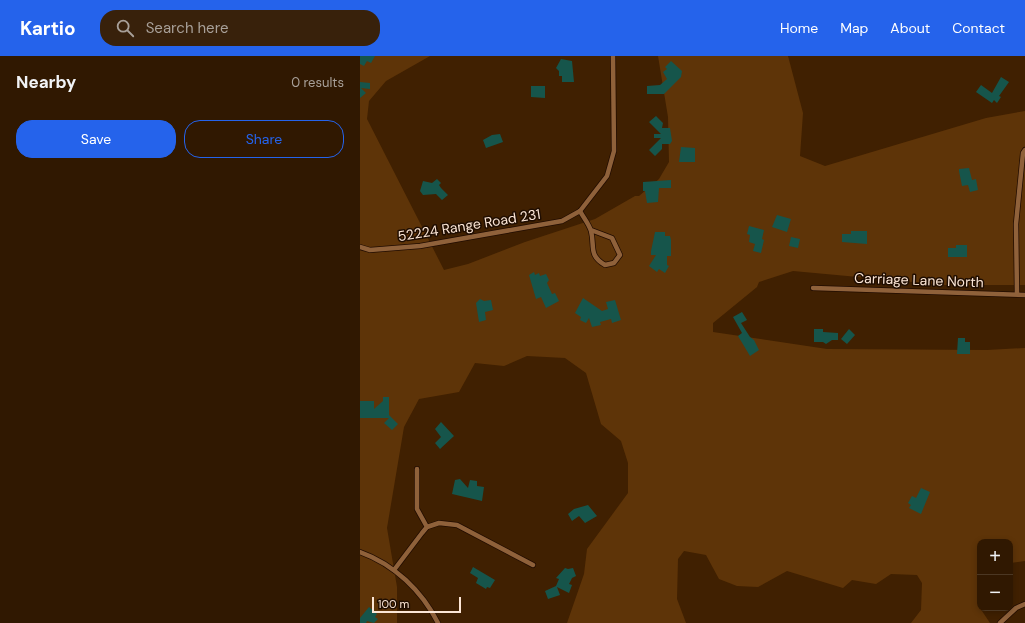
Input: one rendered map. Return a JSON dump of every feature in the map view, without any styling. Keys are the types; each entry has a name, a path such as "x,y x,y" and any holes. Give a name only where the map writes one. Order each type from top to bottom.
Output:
{"street":[{"name":"52224 Range Road 231","path":"360,248 370,250 420,246 562,221 580,211 607,176 614,151 613,56"},
{"path":"1017,294 1016,224 1023,153 1025,150"},
{"path":"580,211 591,230 593,252 598,260 605,265 614,263 620,255 612,238 591,230"},
{"name":"Carriage Lane North","path":"813,288 1025,295"},
{"path":"417,469 417,509 428,527"},
{"path":"394,570 428,527 439,523 457,525 533,565"},
{"path":"360,552 394,570 405,579 425,601 438,623"},
{"path":"1000,623 1016,608 1025,604"}],"shaded area":[{"path":"360,56 430,56 386,81 369,101 367,119 444,270 468,264 525,242 595,219 635,196 639,196 659,179 669,162 668,117 658,56 788,56 803,113 800,156 825,166 986,118 1025,111 1025,285 945,285 793,271 759,282 757,287 713,323 713,332 827,349 987,350 1025,348 1025,561 1013,563 1013,539 977,539 977,611 982,611 990,623 911,623 921,610 922,583 917,575 891,574 876,584 852,580 843,588 787,571 758,587 737,586 719,579 706,555 684,551 678,559 677,599 686,623 567,623 584,574 587,549 628,493 628,463 621,441 601,424 586,373 565,358 527,356 504,366 475,363 459,392 419,399 404,427 387,528 397,587 397,623 360,623"}],"building":[{"path":"360,56 375,56 371,63 367,61 364,66 360,64"},
{"path":"561,59 572,61 574,82 562,82 562,76 559,76 559,71 556,68"},
{"path":"671,61 682,71 681,77 664,94 647,94 647,86 660,85 667,79 663,72 667,69 665,67"},
{"path":"1001,77 1009,82 999,96 1001,97 997,103 994,100 992,103 976,92 981,85 992,93"},
{"path":"360,82 370,83 370,89 361,88 366,93 360,98"},
{"path":"531,86 545,86 545,98 531,97"},
{"path":"656,116 663,123 662,128 670,128 672,141 670,144 662,144 662,149 655,156 649,150 661,138 654,138 654,134 661,134 649,122"},
{"path":"500,134 503,142 486,148 483,140 492,135"},
{"path":"681,147 695,148 695,162 679,162"},
{"path":"969,168 972,180 976,179 978,190 970,192 968,185 962,186 959,171 959,169"},
{"path":"437,179 441,183 439,185 441,188 448,195 442,200 436,194 423,195 420,191 423,181 432,183"},
{"path":"671,180 671,188 659,188 658,202 647,203 645,191 643,191 643,182"},
{"path":"777,215 791,219 787,232 772,227"},
{"path":"749,226 764,230 762,239 764,240 761,253 753,251 755,244 749,242 750,235 747,234"},
{"path":"851,231 867,231 867,244 842,242 842,234 851,234"},
{"path":"655,232 665,232 665,236 670,236 671,240 671,256 667,256 667,265 669,266 665,273 659,269 657,272 649,266 656,255 651,255"},
{"path":"791,237 800,239 798,248 789,246"},
{"path":"956,245 967,245 967,257 948,257 948,248 956,248"},
{"path":"534,272 535,275 539,273 540,276 546,274 549,280 547,283 552,294 555,293 559,301 546,308 541,297 536,299 529,275"},
{"path":"583,298 602,311 608,309 606,302 615,300 621,320 612,323 611,319 600,322 601,325 592,327 589,318 586,323 580,320 581,317 575,313"},
{"path":"480,299 484,301 491,300 493,310 485,312 486,320 479,322 476,303"},
{"path":"742,312 747,320 741,323 750,337 754,340 759,350 750,356 738,336 742,333 733,317"},
{"path":"814,329 823,329 823,332 838,333 838,340 832,340 826,344 823,342 814,342"},
{"path":"849,329 855,335 847,344 841,339"},
{"path":"958,338 965,338 965,342 970,342 970,354 957,354"},
{"path":"383,397 389,397 389,415 398,424 392,430 384,423 389,418 360,418 360,401 374,401 374,409 383,401"},
{"path":"441,422 454,436 440,449 435,443 441,437 435,429"},
{"path":"460,479 468,488 470,480 477,481 477,486 484,487 482,501 452,494 455,480"},
{"path":"921,488 930,492 921,514 909,508 911,505 908,503 912,496 916,498"},
{"path":"588,505 597,516 585,523 579,516 572,521 568,514 574,509"},
{"path":"473,567 495,580 490,588 487,587 486,589 476,583 478,578 470,573"},
{"path":"565,568 573,568 576,576 572,578 569,584 572,585 569,593 557,587 560,595 548,599 545,591 556,586 559,579 556,578"},
{"path":"369,607 377,614 375,617 378,619 374,623 367,621 366,623 360,623 360,618"}]}
